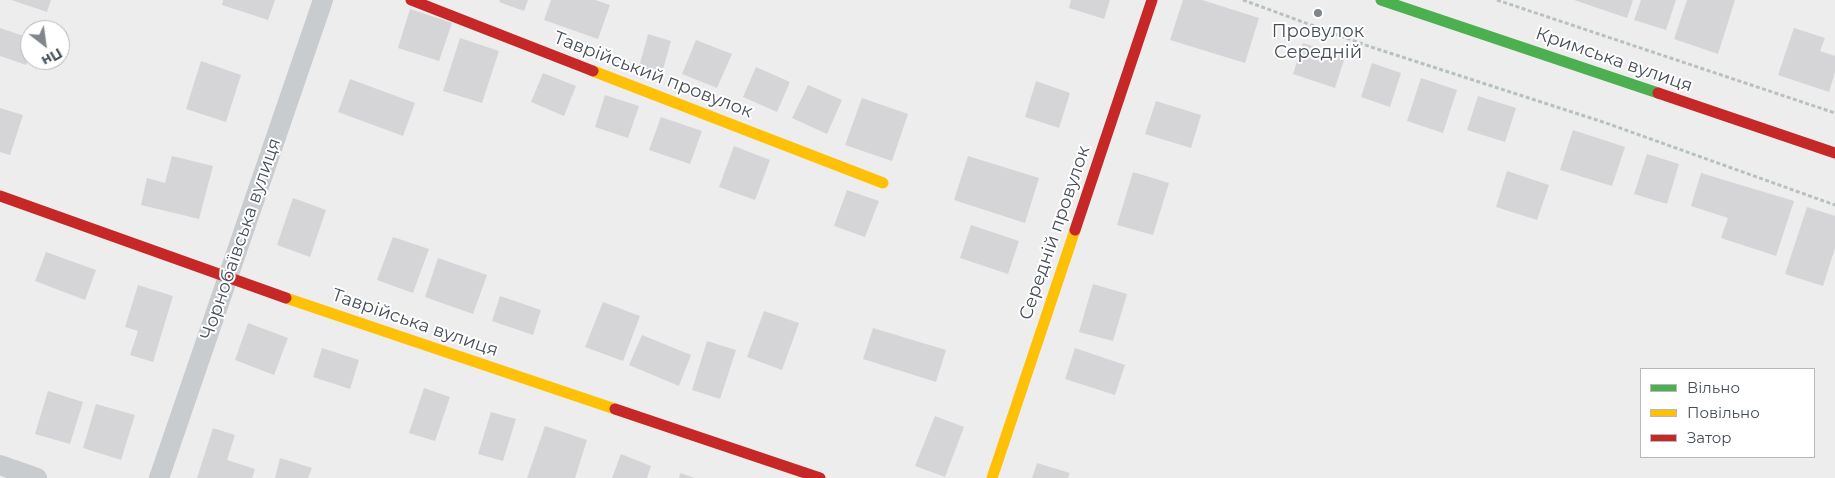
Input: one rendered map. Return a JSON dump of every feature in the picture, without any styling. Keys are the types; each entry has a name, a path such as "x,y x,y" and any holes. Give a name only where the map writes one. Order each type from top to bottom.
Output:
{"street":[{"name":"Чорнобаївська вулиця","path":"159,478 323,0"},
{"name":"Таврійський провулок","path":"411,0 883,183"},
{"name":"Середній провулок","path":"992,478 1152,0"},
{"name":"Кримська вулиця","path":"1381,0 1835,153"},
{"name":"Таврійська вулиця","path":"0,196 227,278 820,478"},
{"path":"0,465 38,478"}],"path":[{"path":"1243,0 1371,47 1606,123 1835,205"},
{"path":"1497,0 1835,113"}],"building":[{"path":"11,0 51,0 47,12"},
{"path":"223,0 275,0 268,20 222,5"},
{"path":"500,0 528,0 524,11 499,2"},
{"path":"551,0 595,0 610,5 598,39 544,20"},
{"path":"1071,0 1110,0 1104,19 1069,8"},
{"path":"1183,0 1202,0 1259,18 1245,63 1170,40"},
{"path":"1574,0 1633,0 1627,18"},
{"path":"1641,0 1676,0 1666,30 1634,20"},
{"path":"1687,0 1735,0 1718,54 1674,39"},
{"path":"410,9 452,23 439,61 398,48"},
{"path":"0,28 20,35 20,63 0,56"},
{"path":"1794,28 1825,38 1820,51 1835,56 1835,72 1829,92 1778,75"},
{"path":"648,34 671,41 662,73 639,67"},
{"path":"460,38 499,51 482,103 443,91"},
{"path":"696,40 732,54 717,88 682,74"},
{"path":"1303,43 1345,57 1335,88 1293,74"},
{"path":"201,61 241,75 226,122 186,109"},
{"path":"1372,63 1401,73 1390,107 1361,97"},
{"path":"756,67 790,82 777,112 743,97"},
{"path":"543,73 576,86 564,116 531,102"},
{"path":"1421,78 1457,90 1443,133 1407,121"},
{"path":"350,79 415,103 403,136 338,112"},
{"path":"1036,81 1070,93 1059,128 1025,117"},
{"path":"808,85 842,100 827,134 792,118"},
{"path":"605,95 639,106 628,138 595,127"},
{"path":"1478,96 1516,108 1505,142 1467,130"},
{"path":"862,98 908,114 892,161 845,145"},
{"path":"1156,101 1201,115 1191,148 1145,134"},
{"path":"0,108 23,115 10,155 0,152"},
{"path":"661,117 702,131 690,164 649,150"},
{"path":"1573,130 1625,147 1612,186 1560,170"},
{"path":"734,146 770,160 755,200 719,187"},
{"path":"1647,154 1679,164 1667,204 1634,194"},
{"path":"172,156 213,166 199,219 141,205 147,178 165,183"},
{"path":"968,156 1039,178 1025,223 954,200"},
{"path":"1507,171 1549,185 1537,220 1496,207"},
{"path":"1133,172 1169,183 1153,235 1117,225"},
{"path":"1701,173 1794,201 1776,256 1721,238 1728,218 1691,206"},
{"path":"847,190 879,201 865,237 834,226"},
{"path":"293,198 326,210 310,257 277,245"},
{"path":"1807,207 1835,216 1835,248 1823,286 1785,274"},
{"path":"971,225 1019,241 1008,274 960,258"},
{"path":"393,237 429,249 413,293 377,280"},
{"path":"46,252 96,270 85,300 35,281"},
{"path":"438,258 487,275 473,314 425,297"},
{"path":"1093,284 1127,294 1113,341 1079,332"},
{"path":"138,285 173,296 153,362 130,355 138,331 125,327"},
{"path":"500,296 541,310 533,335 492,321"},
{"path":"603,302 640,316 623,361 585,347"},
{"path":"764,311 799,323 782,370 747,357"},
{"path":"248,323 288,338 274,375 235,360"},
{"path":"873,328 946,350 936,382 863,359"},
{"path":"642,335 691,355 679,386 629,365"},
{"path":"707,341 736,350 720,399 692,390"},
{"path":"322,348 359,360 350,389 313,377"},
{"path":"1075,348 1125,365 1115,395 1065,379"},
{"path":"424,388 450,397 435,441 409,433"},
{"path":"48,391 83,402 70,444 35,434"},
{"path":"96,404 135,415 121,460 83,448"},
{"path":"491,412 516,419 503,461 478,454"},
{"path":"935,416 964,427 945,477 915,466"},
{"path":"545,426 587,440 575,478 527,478"},
{"path":"213,428 235,435 227,460 255,469 252,478 197,478"},
{"path":"621,454 651,466 647,478 612,478"},
{"path":"280,458 312,468 308,478 275,478"},
{"path":"1037,463 1070,473 1068,478 1032,478"},
{"path":"680,473 695,478 679,478"}],"traffic: fast":[{"path":"1381,0 1658,93"}],"traffic: slow":[{"path":"593,71 883,183"},
{"path":"992,478 1075,230"},
{"path":"286,298 615,409"}],"traffic: jam":[{"path":"411,0 593,71"},
{"path":"1075,230 1152,0"},
{"path":"1658,93 1835,153"},
{"path":"0,196 286,298"},
{"path":"615,409 820,478"}],"place":[{"name":"Провулок Середній","path":"1318,13"}]}
